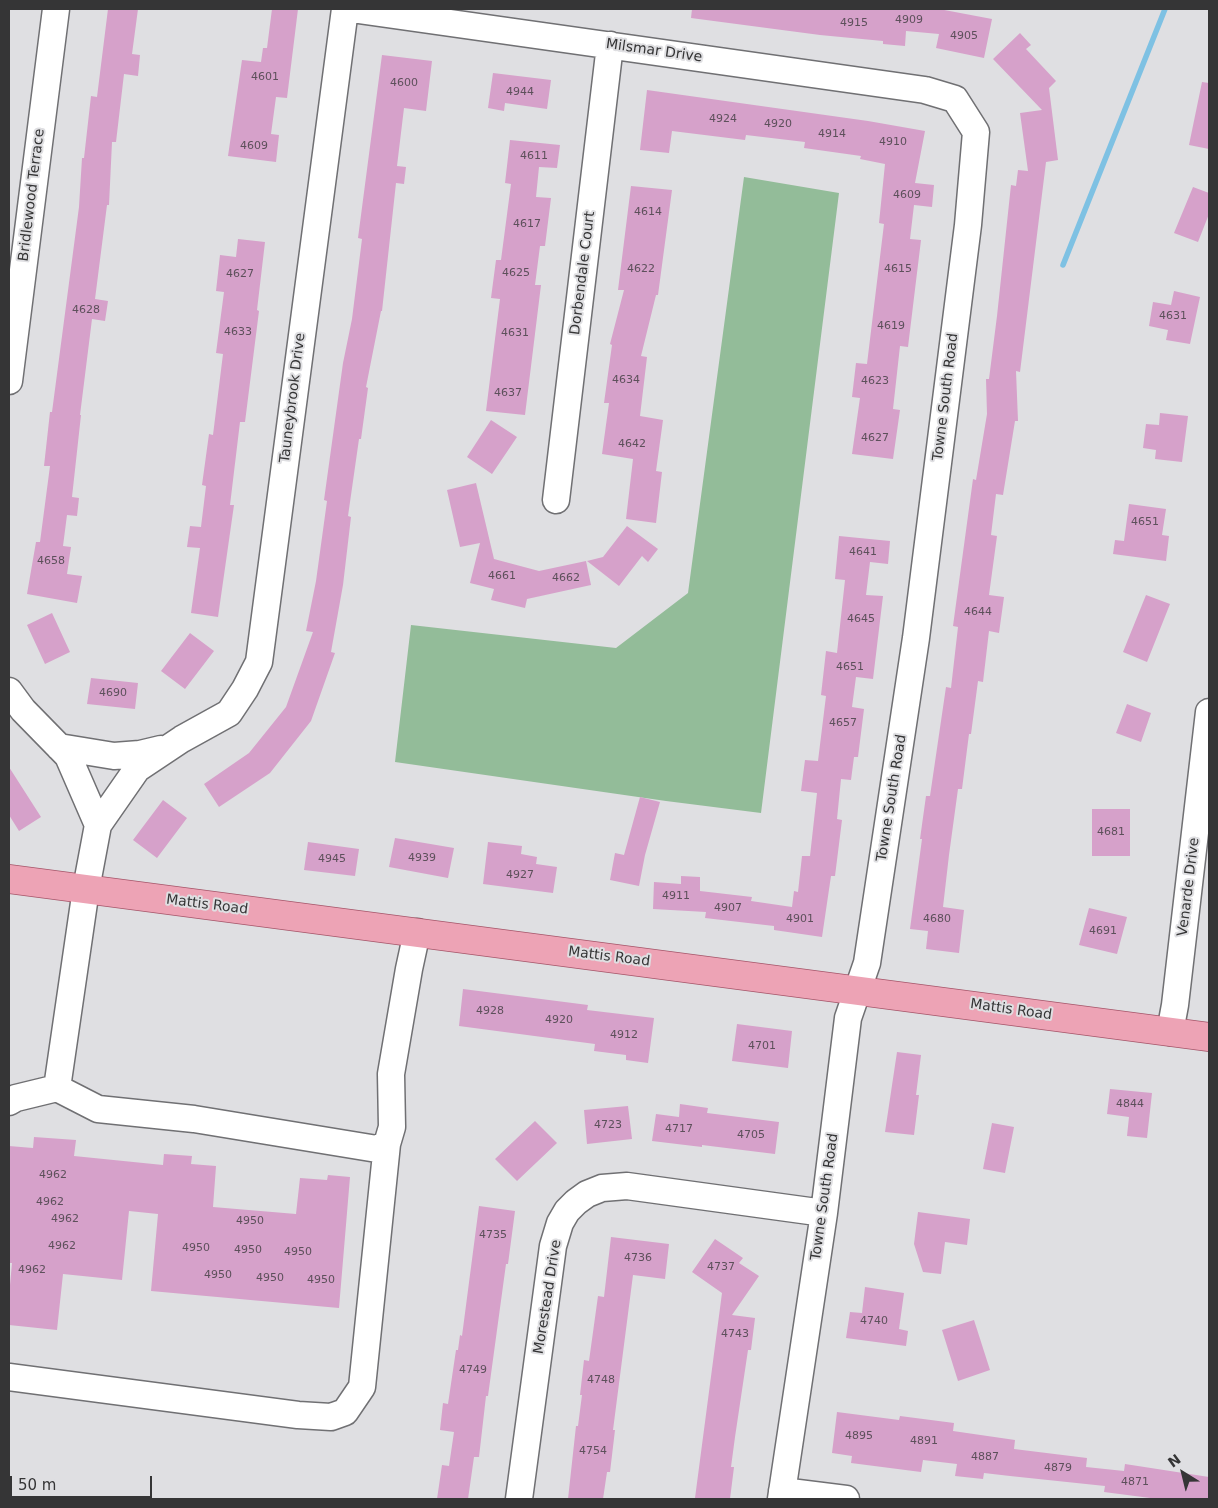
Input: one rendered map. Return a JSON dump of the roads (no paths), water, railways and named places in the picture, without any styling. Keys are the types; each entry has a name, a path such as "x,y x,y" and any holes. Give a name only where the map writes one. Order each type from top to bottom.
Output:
{"main road":[{"name":"Mattis Road","path":"9,879 1209,1037"}],"street":[{"name":"Bridlewood Terrace","path":"9,381 56,9"},
{"name":"Tauneybrook Drive","path":"57,1088 86,889 98,825 137,769 170,747 229,713 245,689 259,662 344,9"},
{"name":"Milsmar Drive","path":"351,9 925,90 955,99"},
{"name":"Dorbendale Court","path":"556,500 610,45"},
{"name":"Towne South Road","path":"781,1495 824,1213 848,1018 867,963 916,638 968,225 976,132 955,99"},
{"path":"9,691 23,710 68,756 98,825"},
{"name":"Venarde Drive","path":"1170,1032 1206,761 1209,712"},
{"name":"Tauneybrook Drive","path":"59,747 114,756 140,754 170,747"},
{"path":"9,1377 298,1415 331,1417 345,1412 362,1387 387,1144 392,1127 391,1074 408,970 417,932"},
{"path":"9,1102 16,1098 57,1088 98,1109 194,1119 376,1149 387,1144"},
{"name":"Morestead Drive","path":"519,1499 553,1246 560,1223 567,1211 576,1202 587,1194 602,1188 627,1186 824,1213"},
{"path":"781,1495 846,1499"}],"waterway":[{"path":"1063,265 1165,9"}]}
